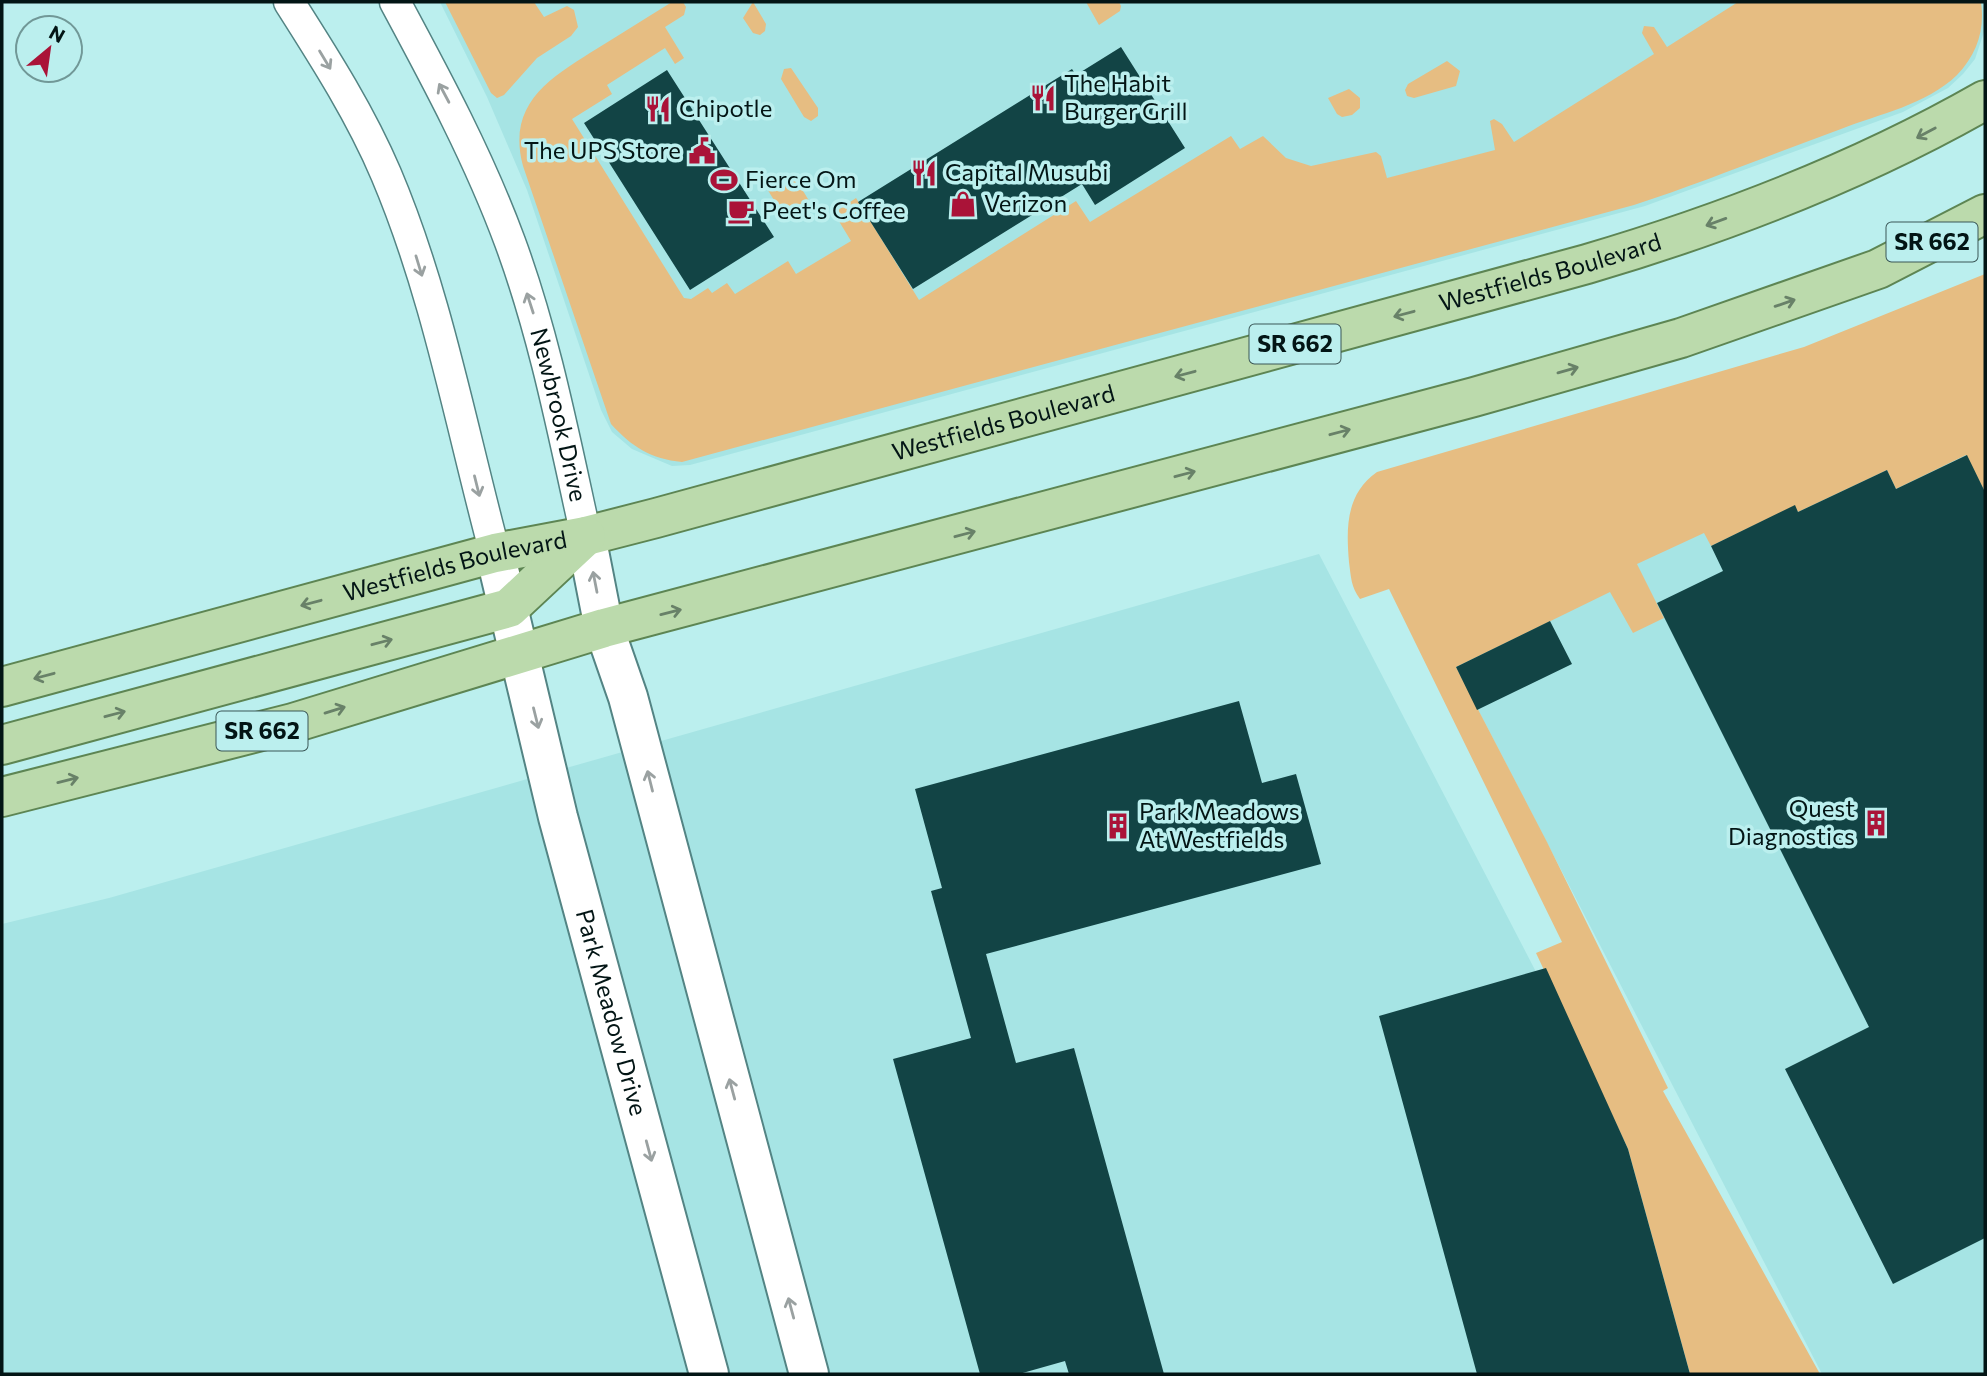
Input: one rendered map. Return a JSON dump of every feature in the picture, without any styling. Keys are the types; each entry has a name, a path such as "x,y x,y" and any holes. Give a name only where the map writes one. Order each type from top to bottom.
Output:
{"main road":[{"name":"Westfields Boulevard","path":"2,687 495,553 586,536 1673,239 1790,195 1884,155 1985,100"},
{"name":"SR 662","path":"2,797 293,723 604,628 1474,397 1681,338 1878,268 1985,214"},
{"path":"1878,268 1985,246"},
{"path":"2,745 509,608 586,536"}],"street":[{"path":"289,2 360,119 413,245 519,652"},
{"name":"Newbrook Drive","path":"395,2 450,105 510,242 539,329 604,628 628,697 809,1374"},
{"name":"Park Meadow Drive","path":"519,652 558,817 709,1374"}],"shaded area":[{"path":"440,2 1985,2 1985,29 1975,59 1963,74 1948,88 1903,112 1645,206 690,465 672,466 632,449 612,432 601,410 527,190 487,97"},
{"path":"445,2 534,2 544,17 567,6 574,10 578,27 571,36 537,58 504,95 497,98 491,93"},
{"path":"672,2 683,2 686,7 684,15 665,27 684,58 675,64 665,48 607,85 612,94 572,119 684,298 691,299 708,288 712,293 727,283 735,294 788,261 796,274 851,241 834,213 856,198 919,300 1076,201 1090,222 1231,136 1240,149 1263,136 1286,158 1311,166 1376,152 1381,156 1387,178 1495,150 1490,121 1494,119 1502,124 1514,142 1654,54 1642,33 1644,26 1654,27 1667,47 1738,2 1981,2 1982,22 1970,59 1957,75 1931,94 1902,108 1634,205 682,462 651,455 611,424 523,166 519,144 521,125 527,108 550,81"},
{"path":"753,2 766,24 765,31 760,35 753,33 743,18"},
{"path":"1086,2 1119,2 1121,6 1120,11 1099,25"},
{"path":"1447,61 1460,71 1456,86 1414,98 1407,96 1405,90 1408,84"},
{"path":"791,68 818,108 818,116 811,121 804,117 781,79 784,69"},
{"path":"1349,89 1360,98 1360,108 1352,115 1342,117 1337,114 1328,98"},
{"path":"786,175 794,176 811,204 786,220 766,187"},
{"path":"1985,274 1985,492 1966,455 1896,489 1887,470 1798,512 1794,506 1711,546 1704,533 1637,564 1664,618 1633,633 1610,592 1456,667 1547,842 1668,1088 1663,1091 1820,1374 1690,1374 1628,1149 1536,953 1562,942 1389,589 1360,599 1355,590 1348,549 1350,512 1359,490 1377,472 1804,347"},
{"path":"1985,346 1985,1374 1822,1374 1456,667"},
{"path":"1319,554 1628,1149 1690,1374 2,1374 2,924 109,898"}],"building":[{"path":"1121,47 1185,148 1095,205 1082,184 913,289 858,202 1072,69 1076,75"},
{"path":"667,70 774,237 690,290 584,123"},
{"name":"Quest Diagnostics","path":"1967,455 1985,492 1985,1238 1893,1284 1785,1069 1869,1027 1657,603 1723,571 1711,546 1795,505 1798,512 1887,470 1896,489"},
{"path":"1550,621 1572,664 1477,710 1456,667"},
{"path":"1239,701 1262,783 1296,774 1321,864 986,954 1016,1063 1074,1048 1164,1374 1069,1374 1065,1361 1019,1374 980,1374 893,1059 971,1038 931,891 942,888 915,789"},
{"path":"1546,968 1628,1149 1690,1374 1477,1374 1379,1016"}],"place":[{"name":"The Habit Burger Grill","path":"1043,98"},
{"name":"Chipotle","path":"658,109"},
{"name":"The UPS Store","path":"702,151"},
{"name":"Capital Musubi","path":"924,173"},
{"name":"Fierce Om","path":"724,180"},
{"name":"Verizon","path":"963,204"},
{"name":"Peet's Coffee","path":"741,211"},
{"name":"Quest Diagnostics","path":"1876,823"},
{"name":"Park Meadows At Westfields","path":"1118,826"}]}
